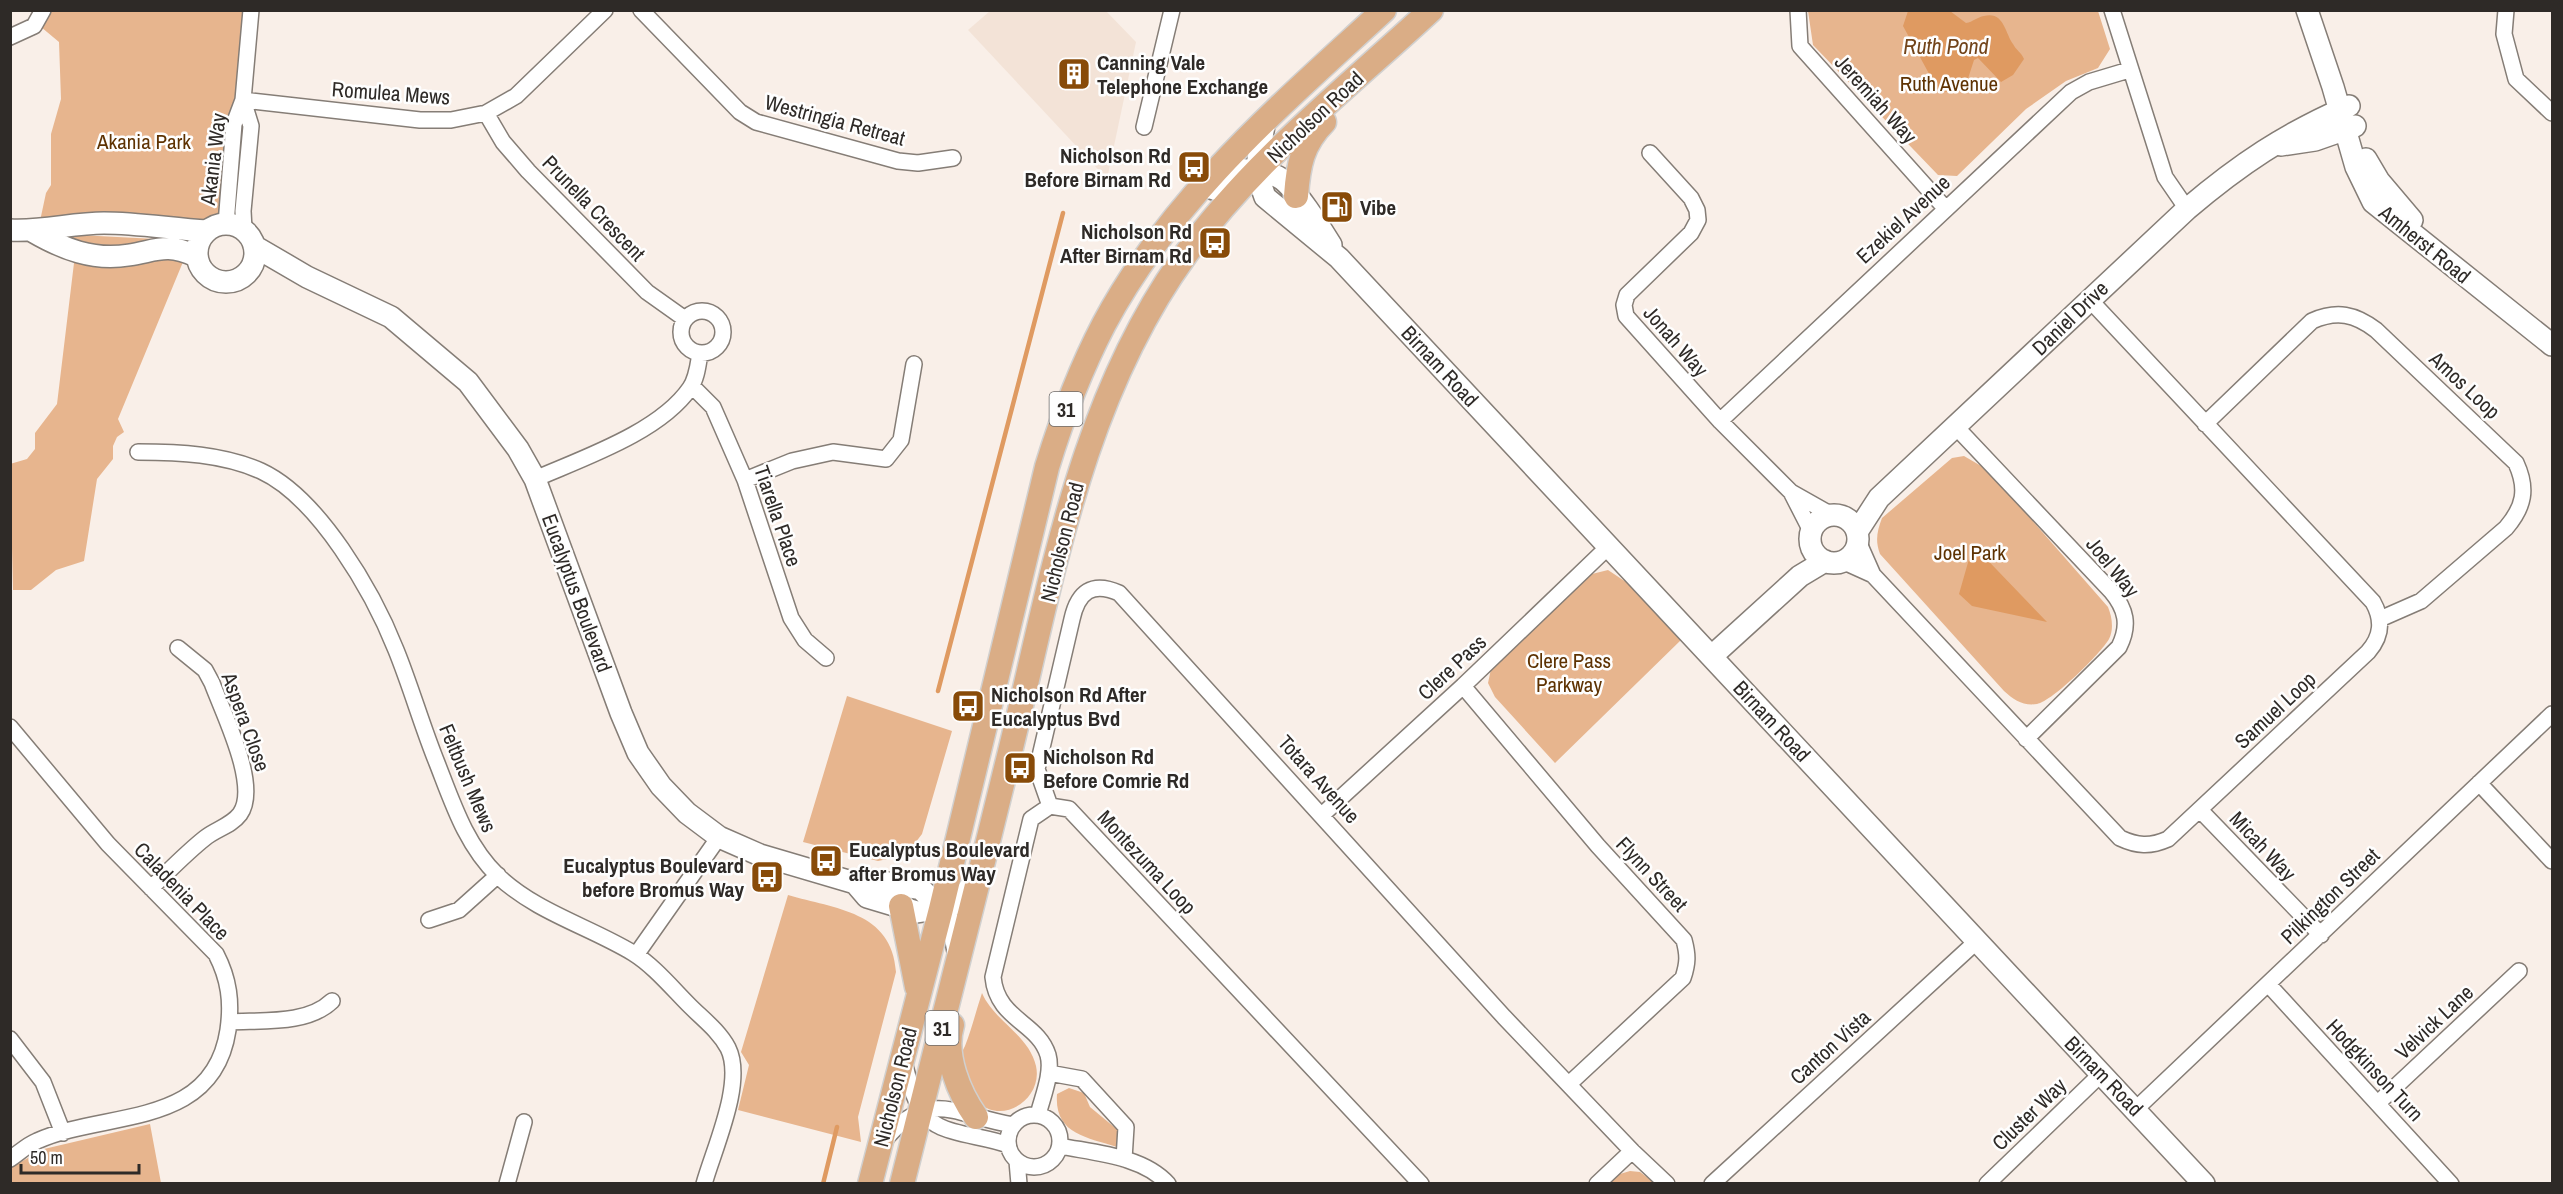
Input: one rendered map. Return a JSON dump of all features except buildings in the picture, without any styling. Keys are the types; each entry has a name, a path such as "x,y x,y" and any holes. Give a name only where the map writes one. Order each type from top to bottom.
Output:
{"main road":[{"name":"Nicholson Road","path":"870,1184 941,909 1047,467 1062,420 1090,351 1128,286 1178,214 1265,120 1384,10"},
{"name":"Nicholson Road","path":"902,1184 1075,486 1103,403 1138,330 1180,263 1256,171 1431,10"},
{"path":"1296,196 1298,170 1310,136 1445,10"},
{"path":"901,906 918,996"},
{"path":"958,964 959,1001 949,1034 953,1067 960,1091 976,1117"}],"street":[{"path":"10,37 34,26 43,10"},
{"name":"Akania Way","path":"233,233 234,124 243,100 251,10"},
{"name":"Romulea Mews","path":"243,100 420,120 451,120 486,114 516,96 605,10"},
{"name":"Westringia Retreat","path":"641,10 740,112 756,122 898,160 918,163 953,158"},
{"path":"1144,127 1172,10"},
{"name":"Jeremiah Way","path":"1798,10 1800,46 1945,208"},
{"path":"2112,10 2165,177 2187,209"},
{"name":"Amherst Road","path":"2307,10 2347,118 2366,160 2379,181 2406,215 2553,332"},
{"name":"Amherst Road","path":"2320,10 2347,118 2356,167 2373,202 2553,345"},
{"path":"2506,10 2504,34 2516,79 2553,113"},
{"name":"Ezekiel Avenue","path":"1720,421 2071,92 2089,82 2130,70"},
{"name":"Prunella Crescent","path":"486,114 503,142 528,171 647,292 685,319"},
{"name":"Daniel Drive","path":"1712,656 1800,576 1822,551 1856,550 1858,537 1879,498 2187,209 2236,168 2268,147 2347,118"},
{"path":"1256,171 1265,120"},
{"name":"Jonah Way","path":"1650,153 1691,198 1697,210 1698,220 1691,233 1627,295 1624,305 1626,316 1720,421 1791,492 1822,551"},
{"name":"Birnam Road","path":"1128,286 1154,264 1188,219 1228,173 1241,169 1281,178 1340,258 2101,1074 2137,1108 2204,1184"},
{"name":"Birnam Road","path":"1256,171 1264,196 1340,258"},
{"name":"Eucalyptus Boulevard","path":"10,230 32,231 104,223 233,233 307,276 391,317 468,381 518,449 535,479 621,713 638,753 674,800 719,837 760,855 855,883 872,880 921,889 941,909 954,930 958,964"},
{"name":"Eucalyptus Boulevard","path":"32,231 55,244 87,255 129,255 150,248 168,248 196,256 205,274 213,280 233,282 247,273 282,272 307,276"},
{"path":"196,256 200,239 233,233 255,257 247,273"},
{"path":"2089,300 2365,592 2373,602 2380,620"},
{"path":"702,311 719,320 722,326 722,339 713,349 700,352 689,348 682,338 685,319 702,311"},
{"name":"Amos Loop","path":"2205,424 2312,321 2325,316 2347,314 2361,319 2376,330 2517,463 2523,476 2523,501 2518,514 2506,528 2421,602 2380,620"},
{"path":"535,479 645,428 679,402 692,386 700,352"},
{"path":"745,480 792,461 832,452 885,459 901,440 914,364"},
{"name":"Tiarella Place","path":"692,386 713,407 745,480 791,618 805,640 826,658"},
{"name":"Joel Way","path":"1956,427 2111,591 2125,612 2126,631 2120,647 2026,739"},
{"name":"Feltbush Mews","path":"138,452 181,452 226,460 261,471 292,492 321,520 373,602 396,649 424,732 465,835 498,876 532,903 636,955 720,1035 730,1054 734,1082 704,1184"},
{"name":"Jonah Way","path":"1791,492 1835,515"},
{"name":"Daniel Drive","path":"1822,551 1815,523 1879,498"},
{"path":"1835,515 1853,524 1858,537"},
{"name":"Samuel Loop","path":"1858,537 1874,574 2120,838 2134,844 2157,844 2168,839 2200,810 2368,652 2379,636 2380,620"},
{"name":"Clere Pass","path":"1323,814 1463,686 1608,547"},
{"name":"Samuel Loop","path":"1822,551 1874,574"},
{"name":"Totara Avenue","path":"1050,806 1036,770 1075,605 1095,586 1103,586 1119,593 1323,814 1504,1017 1667,1184"},
{"name":"Aspera Close","path":"151,888 196,845 232,822 239,815 247,794 243,770 212,683 205,670 178,648"},
{"name":"Flynn Street","path":"1463,686 1598,846 1684,940 1687,949 1689,959 1683,978 1569,1084"},
{"name":"Pilkington Street","path":"2137,1108 2553,714"},
{"name":"Caladenia Place","path":"10,727 102,837 216,954 229,988 229,1022 222,1052 208,1077 174,1104 147,1114 63,1132 35,1141 10,1159"},
{"path":"2479,783 2553,861"},
{"path":"1038,1115 1048,1073 1048,1056 1040,1041 999,1002 993,977 1031,819 1050,806"},
{"name":"Montezuma Loop","path":"1050,806 1069,809 1421,1184"},
{"name":"Micah Way","path":"2200,810 2320,935"},
{"path":"636,955 719,837"},
{"path":"941,909 949,907 964,896 981,872"},
{"path":"429,920 459,910 498,876"},
{"name":"Eucalyptus Boulevard","path":"855,883 867,897 917,912 941,909"},
{"name":"Canton Vista","path":"1712,1184 1977,941"},
{"name":"Velvick Lane","path":"2378,1103 2519,971"},
{"name":"Hodgkinson Turn","path":"2268,984 2451,1184"},
{"path":"229,1022 302,1016 325,1008 332,1001"},
{"path":"10,1039 44,1082 63,1132"},
{"path":"903,1055 921,1110 939,1126 991,1138 1008,1145"},
{"path":"1048,1073 1082,1079 1126,1126 1124,1160"},
{"name":"Cluster Way","path":"1987,1184 2101,1074"},
{"path":"880,1146 894,1128 921,1110 944,1107 1013,1125"},
{"path":"1019,1184 1017,1161 1008,1145 1009,1133 1013,1125 1029,1115 1038,1115 1051,1121 1057,1128 1060,1146 1054,1158 1038,1167 1028,1184"},
{"path":"507,1184 524,1122"},
{"path":"1060,1146 1124,1160 1157,1172 1168,1184"},
{"path":"1596,1184 1632,1150"},
{"path":"1017,1161 1024,1166 1038,1167"}],"shaded area":[{"path":"990,11 1106,11 1136,42 1107,179 968,30"}],"green space":[{"name":"Akania Park","path":"45,11 250,11 224,222 196,237 40,221 46,193 51,185 51,134 61,99 59,42 41,27"},
{"name":"Ruth Avenue","path":"1808,11 2098,11 2110,49 2098,68 2066,81 2026,109 1957,176 1938,175 1813,45"},
{"path":"59,234 156,239 190,245 118,419 124,432 117,437 113,446 113,459 97,479 84,561 56,570 31,590 13,590 10,464 27,459 35,449 35,433 57,404 74,263"},
{"name":"Joel Park","path":"1964,456 1988,470 2108,607 2112,631 2104,646 2065,686 2037,704 2019,702 2004,691 1880,554 1878,549 1877,536 1882,518 1952,458"},
{"name":"Clere Pass Parkway","path":"1608,570 1626,582 1681,640 1555,763 1495,697 1488,683 1491,669 1592,574"},
{"path":"847,696 952,731 922,834 906,855 878,861 803,842"},
{"path":"788,895 842,909 858,916 884,936 892,952 896,972 858,1117 861,1142 738,1110 749,1065 741,1052"},
{"path":"982,993 987,1003 1026,1045 1036,1066 1036,1080 1031,1093 1022,1103 1010,1109 997,1111 984,1107 973,1096 962,1065 961,1054"},
{"path":"1069,1088 1084,1093 1090,1107 1119,1131 1117,1147 1074,1132 1066,1126 1057,1107 1057,1094"},
{"path":"150,1124 161,1183 11,1183 10,1168 44,1149"},
{"path":"1630,1171 1640,1172 1656,1184 1608,1184 1620,1174"}],"water":[{"name":"Ruth Pond","path":"1908,11 1950,11 1966,23 1984,16 1996,17 2003,24 2014,46 2024,59 2013,75 2001,82 1978,58 1974,60 1964,91 1939,92 1903,26"},
{"path":"1973,545 2047,622 1972,606 1959,594"}],"waterway":[{"path":"938,691 1063,213"},
{"path":"823,1184 837,1127"}],"place":[{"name":"Canning Vale Telephone Exchange","path":"1074,74"},
{"name":"Nicholson Rd Before Birnam Rd","path":"1194,167"},
{"name":"Vibe","path":"1337,207"},
{"name":"Nicholson Rd After Birnam Rd","path":"1215,243"},
{"name":"Nicholson Rd After Eucalyptus Bvd","path":"968,706"},
{"name":"Nicholson Rd Before Comrie Rd","path":"1020,768"},
{"name":"Eucalyptus Boulevard after Bromus Way","path":"826,861"},
{"name":"Eucalyptus Boulevard before Bromus Way","path":"767,877"}]}
